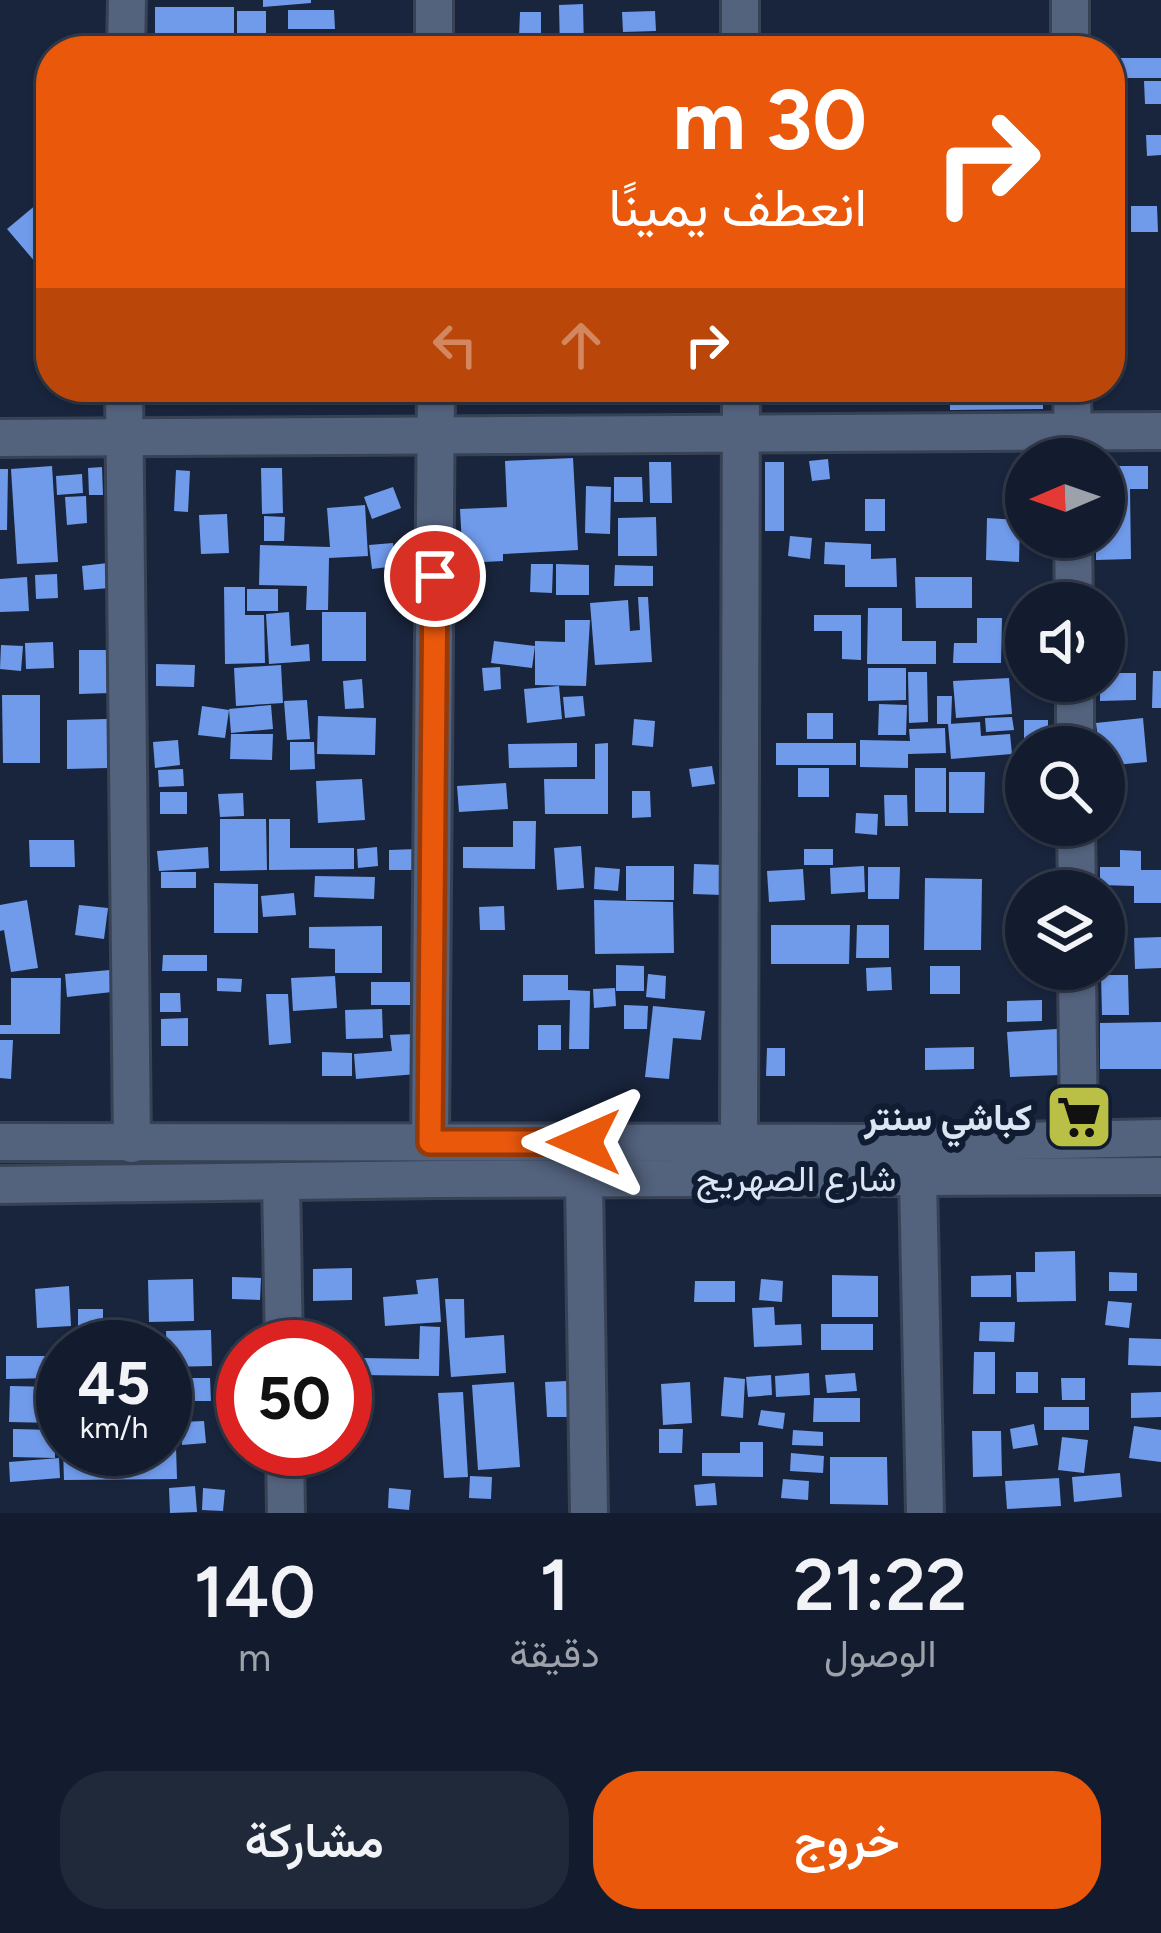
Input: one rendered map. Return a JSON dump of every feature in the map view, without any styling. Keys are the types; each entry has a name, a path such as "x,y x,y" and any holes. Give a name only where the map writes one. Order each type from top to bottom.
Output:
{"street":[{"path":"126,36 127,0"},
{"path":"434,0 434,36"},
{"path":"740,0 740,36"},
{"path":"1070,0 1070,36"},
{"path":"124,402 132,1144"},
{"path":"430,1142 436,402"},
{"path":"740,1142 741,402"},
{"path":"1072,402 1072,438"},
{"path":"1116,438 1161,431"},
{"path":"0,438 741,433 1005,443"},
{"path":"1077,990 1079,1138"},
{"path":"0,1142 922,1143 1161,1138"},
{"name":"شارع الصهريج","path":"0,1185 1161,1176"},
{"path":"918,1177 925,1513"},
{"path":"584,1180 590,1513"},
{"path":"281,1181 284,1320"},
{"path":"285,1476 286,1513"}],"building":[{"path":"263,0 311,0 311,3 263,7"},
{"path":"583,4 584,36 560,36 559,5"},
{"path":"155,7 234,7 234,36 155,36"},
{"path":"288,10 334,10 335,29 288,29"},
{"path":"237,11 266,11 266,36 237,36"},
{"path":"655,11 656,31 623,32 622,12"},
{"path":"520,12 541,12 541,36 519,36"},
{"path":"1125,58 1161,58 1161,78 1125,78"},
{"path":"1144,81 1161,81 1161,104 1145,104"},
{"path":"1146,135 1161,135 1161,155 1147,156"},
{"path":"36,205 36,263 7,229"},
{"path":"1131,206 1157,206 1158,232 1131,232"},
{"path":"950,402 1043,402 1043,409 950,410"},
{"path":"573,458 578,550 503,554 503,561 463,563 460,509 507,507 505,461"},
{"path":"828,459 830,479 812,481 809,461"},
{"path":"649,462 671,462 672,503 650,503"},
{"path":"765,462 784,462 784,531 765,531"},
{"path":"52,466 58,562 17,564 11,469"},
{"path":"1125,466 1148,466 1148,489 1130,489 1131,559 1096,560 1125,558"},
{"path":"102,467 103,495 89,495 88,468"},
{"path":"261,468 282,468 283,513 262,514"},
{"path":"0,469 8,469 7,530 0,530"},
{"path":"176,470 190,471 188,512 174,511"},
{"path":"82,474 83,493 57,495 56,476"},
{"path":"614,477 642,477 643,502 614,502"},
{"path":"586,486 611,487 610,534 585,533"},
{"path":"393,487 401,508 372,519 364,497"},
{"path":"86,496 87,523 67,525 65,497"},
{"path":"865,499 885,499 885,531 865,531"},
{"path":"365,505 368,556 329,558 328,610 306,610 307,586 259,585 260,545 330,547 327,508"},
{"path":"227,514 229,553 201,554 199,515"},
{"path":"264,516 285,517 284,541 264,541"},
{"path":"656,517 657,556 618,556 618,518"},
{"path":"987,518 1005,519 1005,558 1019,558 1019,562 986,560"},
{"path":"790,536 812,538 810,559 788,556"},
{"path":"825,542 871,544 871,559 896,558 897,587 845,587 845,565 824,564"},
{"path":"393,543 396,566 372,569 369,545"},
{"path":"108,563 110,588 84,590 82,566"},
{"path":"531,564 553,564 552,593 530,592"},
{"path":"556,564 589,565 589,595 556,595"},
{"path":"615,565 653,566 653,586 614,586"},
{"path":"57,574 58,598 36,599 35,575"},
{"path":"27,577 29,611 0,612 0,579"},
{"path":"915,577 972,577 972,608 916,608"},
{"path":"224,587 245,587 245,615 264,615 265,663 225,664"},
{"path":"247,589 278,589 278,611 247,611"},
{"path":"638,597 648,597 652,662 595,665 590,603 628,600 630,631 640,630"},
{"path":"868,608 902,608 902,641 936,641 936,664 867,664"},
{"path":"289,612 291,646 309,644 310,661 269,664 266,614"},
{"path":"322,612 366,612 366,661 322,661"},
{"path":"814,615 861,615 861,660 842,659 842,631 814,631"},
{"path":"977,618 1002,618 1001,663 953,663 954,643 977,643"},
{"path":"565,620 590,620 586,686 535,685 535,641 565,642"},
{"path":"494,641 535,646 532,668 491,663"},
{"path":"53,642 54,668 26,669 25,643"},
{"path":"1,645 23,646 21,671 0,669"},
{"path":"79,650 109,650 110,693 79,694"},
{"path":"156,664 195,665 194,687 156,686"},
{"path":"281,665 283,703 236,706 234,668"},
{"path":"500,667 501,689 484,691 482,668"},
{"path":"868,668 906,668 906,700 868,701"},
{"path":"1153,671 1161,671 1161,708 1152,708"},
{"path":"908,672 927,672 928,722 909,723"},
{"path":"1125,673 1136,673 1136,700 1125,700"},
{"path":"1005,678 1005,702 1011,702 1012,714 956,718 953,681"},
{"path":"362,679 364,708 345,709 343,681"},
{"path":"559,686 562,719 527,723 524,689"},
{"path":"2,695 40,695 40,763 3,763"},
{"path":"583,696 585,716 565,718 563,697"},
{"path":"937,696 952,696 951,724 937,724"},
{"path":"307,700 310,739 287,740 284,701"},
{"path":"879,704 907,705 906,735 878,735"},
{"path":"271,705 273,729 231,733 229,709"},
{"path":"202,706 229,710 225,738 198,735"},
{"path":"807,713 833,713 833,739 807,739"},
{"path":"318,716 376,718 375,755 317,754"},
{"path":"1012,717 1013,726 986,732 985,718"},
{"path":"1143,718 1147,762 1125,764 1125,726 1096,723"},
{"path":"107,719 108,768 67,769 67,720"},
{"path":"634,719 655,721 653,747 632,745"},
{"path":"1024,720 1048,720 1048,726 1024,726"},
{"path":"980,722 981,736 1005,734 1005,755 951,759 948,724"},
{"path":"945,728 946,753 908,754 908,768 860,767 860,740 910,741 909,729"},
{"path":"231,734 273,734 272,760 230,759"},
{"path":"178,740 180,765 155,768 153,742"},
{"path":"290,742 314,742 315,769 290,770"},
{"path":"577,743 577,767 509,768 508,744"},
{"path":"608,743 608,814 545,814 544,779 595,779 595,744"},
{"path":"776,743 856,743 856,765 776,765"},
{"path":"712,766 715,784 692,787 689,769"},
{"path":"798,768 829,768 829,797 798,797"},
{"path":"915,768 946,768 946,812 915,812"},
{"path":"183,769 184,786 159,787 158,770"},
{"path":"949,772 985,772 984,813 949,813"},
{"path":"362,779 365,820 318,823 316,781"},
{"path":"506,783 508,809 459,812 457,786"},
{"path":"632,791 650,791 651,817 632,818"},
{"path":"160,792 187,792 187,814 160,814"},
{"path":"243,793 244,816 220,817 218,794"},
{"path":"884,795 907,795 908,826 885,826"},
{"path":"856,813 878,814 877,835 855,833"},
{"path":"220,819 266,819 267,870 220,871"},
{"path":"269,819 290,819 290,848 354,848 354,869 269,870"},
{"path":"513,821 536,821 535,869 463,868 463,847 513,847"},
{"path":"29,840 74,840 75,867 30,867"},
{"path":"581,846 584,888 557,890 554,848"},
{"path":"208,847 209,868 159,871 157,851"},
{"path":"377,847 378,866 358,868 357,849"},
{"path":"417,849 417,870 389,870 389,850"},
{"path":"804,849 833,849 833,865 804,865"},
{"path":"1120,850 1141,851 1141,870 1161,870 1161,903 1134,903 1134,886 1125,886 1125,870 1100,870 1120,867"},
{"path":"694,864 724,865 722,895 693,894"},
{"path":"626,866 674,866 674,900 626,900"},
{"path":"864,866 865,892 831,894 830,868"},
{"path":"595,867 620,869 618,891 594,889"},
{"path":"868,867 900,867 899,899 868,899"},
{"path":"803,869 805,900 769,902 767,871"},
{"path":"161,872 196,872 196,888 161,888"},
{"path":"315,876 375,877 374,899 314,897"},
{"path":"925,878 982,879 981,950 924,950"},
{"path":"214,883 258,884 258,933 214,933"},
{"path":"294,893 296,915 263,917 261,896"},
{"path":"27,900 38,968 11,972 4,930 0,931 0,905"},
{"path":"594,900 673,902 674,953 595,954"},
{"path":"79,905 108,908 104,939 75,935"},
{"path":"504,906 505,930 480,930 479,907"},
{"path":"771,925 850,925 849,964 771,964"},
{"path":"857,925 889,925 889,958 856,958"},
{"path":"382,926 382,973 335,973 335,949 309,948 309,927"},
{"path":"1161,937 1161,968 1135,969 1134,938"},
{"path":"163,955 207,955 207,971 162,971"},
{"path":"616,965 644,966 644,991 616,991"},
{"path":"930,966 960,966 960,994 930,994"},
{"path":"891,967 892,990 867,991 866,968"},
{"path":"110,970 112,992 67,997 65,974"},
{"path":"648,974 666,976 665,999 646,997"},
{"path":"523,975 568,975 568,990 590,991 589,1049 569,1049 570,1000 523,1001"},
{"path":"1128,975 1129,1015 1102,1015 1101,990 1125,990"},
{"path":"335,976 337,1008 293,1011 291,978"},
{"path":"11,978 61,978 60,1034 0,1034 0,1025 11,1025"},
{"path":"217,978 242,979 241,992 217,991"},
{"path":"371,982 410,982 410,1005 371,1005"},
{"path":"615,988 616,1006 594,1008 593,989"},
{"path":"160,993 180,993 181,1012 160,1012"},
{"path":"266,994 288,994 291,1043 269,1045"},
{"path":"1042,1000 1042,1021 1007,1022 1007,1001"},
{"path":"624,1005 648,1006 647,1029 624,1029"},
{"path":"653,1006 705,1011 701,1040 673,1038 669,1079 645,1077"},
{"path":"382,1009 383,1038 346,1039 345,1010"},
{"path":"188,1018 188,1046 161,1046 161,1019"},
{"path":"1161,1022 1161,1069 1100,1069 1100,1023"},
{"path":"538,1025 561,1025 561,1050 538,1050"},
{"path":"1057,1029 1059,1075 1010,1077 1007,1032"},
{"path":"415,1034 417,1074 356,1079 354,1054 392,1051 390,1035"},
{"path":"0,1040 13,1040 11,1079 0,1078"},
{"path":"974,1047 974,1069 925,1070 925,1048"},
{"path":"767,1048 785,1048 785,1076 766,1076"},
{"path":"322,1052 352,1053 352,1076 322,1076"},
{"path":"1075,1251 1076,1301 1017,1302 1016,1272 1035,1272 1035,1252"},
{"path":"352,1268 352,1300 313,1301 313,1269"},
{"path":"1109,1272 1137,1273 1137,1291 1109,1291"},
{"path":"832,1275 878,1276 878,1317 832,1317"},
{"path":"1011,1275 1011,1297 971,1297 971,1276"},
{"path":"232,1277 261,1278 260,1300 232,1299"},
{"path":"438,1278 441,1322 385,1326 383,1297 418,1294 416,1280"},
{"path":"193,1279 194,1321 149,1320 148,1280"},
{"path":"761,1279 783,1281 782,1302 759,1300"},
{"path":"695,1281 735,1281 735,1302 694,1302"},
{"path":"69,1286 71,1320 37,1320 35,1289"},
{"path":"445,1299 464,1299 465,1338 504,1335 506,1373 451,1377"},
{"path":"1108,1301 1132,1303 1129,1328 1105,1325"},
{"path":"774,1307 775,1325 801,1324 802,1345 754,1347 752,1308"},
{"path":"78,1309 103,1309 103,1320 78,1320"},
{"path":"980,1322 1015,1322 1014,1342 979,1341"},
{"path":"821,1324 873,1324 873,1350 821,1350"},
{"path":"420,1326 440,1327 439,1376 372,1375 372,1358 419,1359"},
{"path":"192,1330 211,1330 212,1366 192,1366"},
{"path":"1129,1338 1161,1339 1161,1366 1128,1365"},
{"path":"974,1352 995,1352 995,1394 973,1394"},
{"path":"6,1356 36,1356 36,1378 6,1379"},
{"path":"1016,1372 1038,1372 1038,1393 1016,1393"},
{"path":"809,1373 810,1395 776,1397 775,1376"},
{"path":"855,1373 857,1391 827,1393 825,1375"},
{"path":"771,1375 772,1395 748,1397 746,1377"},
{"path":"724,1377 745,1379 743,1418 721,1416"},
{"path":"192,1378 210,1378 211,1401 192,1401"},
{"path":"1061,1378 1085,1378 1085,1400 1062,1400"},
{"path":"567,1381 569,1417 547,1417 545,1382"},
{"path":"514,1382 520,1467 478,1470 472,1385"},
{"path":"690,1382 692,1423 663,1425 661,1384"},
{"path":"10,1386 36,1387 36,1423 9,1422"},
{"path":"463,1392 468,1477 444,1478 438,1393"},
{"path":"1161,1392 1161,1417 1131,1418 1131,1393"},
{"path":"814,1398 860,1398 860,1422 813,1422"},
{"path":"1044,1407 1089,1407 1089,1430 1044,1430"},
{"path":"761,1410 785,1413 783,1429 758,1425"},
{"path":"204,1421 206,1443 192,1444 192,1422"},
{"path":"1034,1424 1038,1445 1013,1449 1010,1429"},
{"path":"1134,1426 1161,1430 1161,1462 1129,1458"},
{"path":"13,1429 36,1430 36,1458 13,1457"},
{"path":"659,1429 683,1429 682,1453 659,1453"},
{"path":"793,1430 823,1432 823,1446 792,1445"},
{"path":"972,1431 1001,1431 1002,1476 973,1477"},
{"path":"1062,1437 1088,1440 1084,1473 1058,1470"},
{"path":"740,1442 763,1442 763,1477 702,1476 702,1453 740,1453"},
{"path":"791,1453 824,1456 823,1473 790,1471"},
{"path":"830,1457 887,1457 888,1505 830,1504"},
{"path":"36,1460 36,1476 60,1478 10,1482 9,1462"},
{"path":"1120,1473 1122,1497 1074,1502 1072,1477"},
{"path":"64,1476 177,1479 64,1480"},
{"path":"470,1476 492,1477 491,1499 469,1498"},
{"path":"1059,1478 1061,1506 1007,1509 1005,1481"},
{"path":"783,1479 809,1481 808,1500 781,1498"},
{"path":"715,1483 717,1505 696,1506 694,1485"},
{"path":"195,1486 197,1512 170,1513 169,1488"},
{"path":"203,1488 225,1490 223,1511 202,1510"},
{"path":"389,1488 411,1490 409,1510 388,1508"}],"place":[{"name":"كباشي سنتر","path":"1079,1117"}],"route":[{"path":"435,576 430,1142 584,1142"}]}
